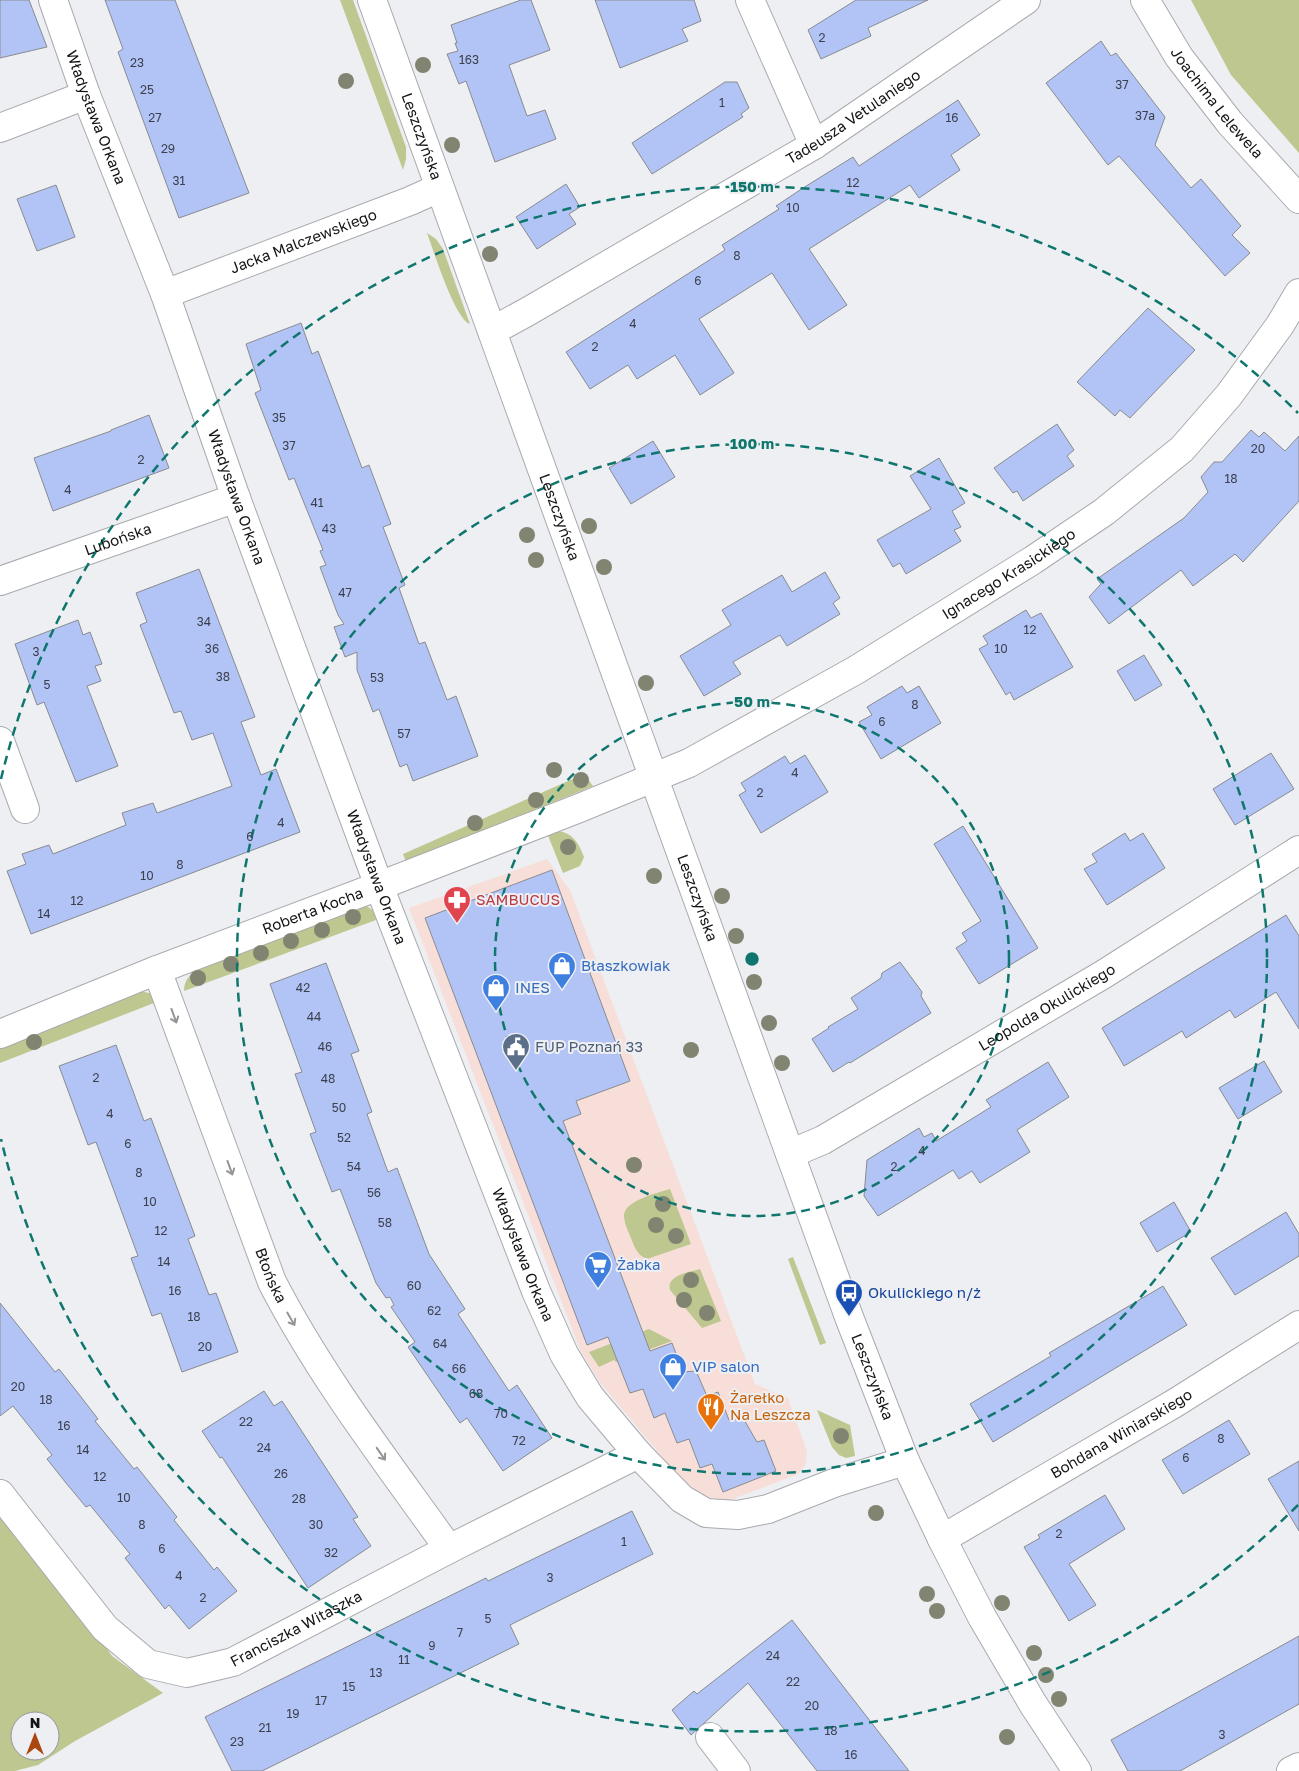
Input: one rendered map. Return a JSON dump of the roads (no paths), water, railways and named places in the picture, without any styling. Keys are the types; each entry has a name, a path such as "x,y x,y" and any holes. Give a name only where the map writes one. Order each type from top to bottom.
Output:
{"street":[{"name":"Władysława Orkana","path":"53,0 86,95 165,294 236,498 379,886 536,1292 564,1354 590,1398 638,1454 682,1499 706,1513 738,1516 768,1509 834,1483 905,1461"},
{"name":"Leszczyńska","path":"372,0 849,1317 905,1461 982,1617 1033,1704 1077,1771"},
{"path":"750,0 814,145"},
{"name":"Tadeusza Vetulaniego","path":"492,331 528,312 814,145 1026,0"},
{"name":"Joachima Lelewela","path":"1145,0 1179,57 1230,123 1299,199"},
{"path":"0,128 86,95"},
{"name":"Jacka Malczewskiego","path":"165,294 410,201 439,188"},
{"name":"Ignacego Krasickiego","path":"654,778 689,763 856,670 1033,560 1104,512 1182,449 1229,395 1280,325 1299,292"},
{"name":"Lubońska","path":"0,581 236,498"},
{"path":"0,742 25,809"},
{"name":"Roberta Kocha","path":"0,1034 157,970 379,886 654,778"},
{"name":"Leopolda Okulickiego","path":"790,1154 823,1140 1104,974 1299,850"},
{"name":"Błońska","path":"157,970 276,1290 291,1319 334,1387 449,1549"},
{"name":"Bohdana Winiarskiego","path":"942,1539 1175,1403 1299,1325"},
{"name":"Franciszka Witaszka","path":"0,1494 105,1628 148,1664 186,1673 233,1662 449,1549 638,1454"},
{"path":"710,1737 736,1771"},
{"path":"1292,1771 1299,1767"}],"place":[{"name":"SAMBUCUS","path":"457,924"},
{"name":"Błaszkowiak","path":"562,990"},
{"name":"INES","path":"496,1012"},
{"name":"FUP Poznań 33","path":"516,1071"},
{"name":"Żabka","path":"598,1289"},
{"name":"Okulickiego n/ż","path":"849,1317"},
{"name":"VIP salon","path":"673,1391"},
{"name":"Żarełko Na Leszcza","path":"711,1431"}]}
